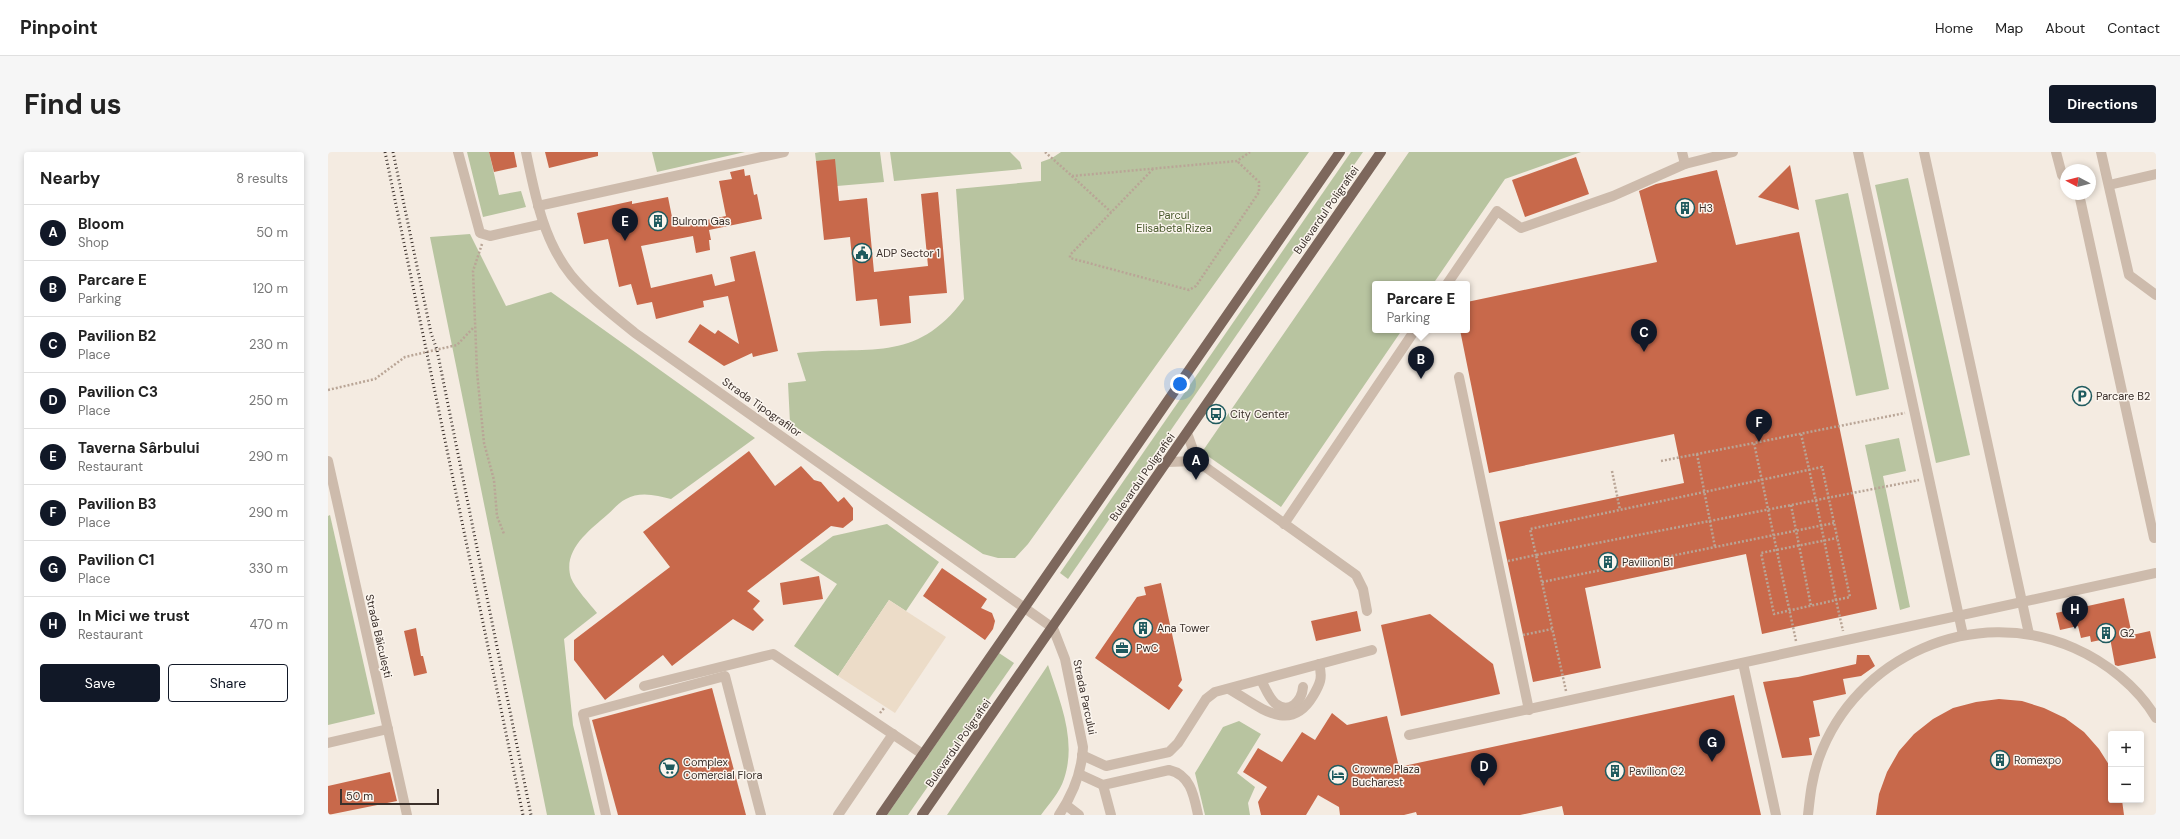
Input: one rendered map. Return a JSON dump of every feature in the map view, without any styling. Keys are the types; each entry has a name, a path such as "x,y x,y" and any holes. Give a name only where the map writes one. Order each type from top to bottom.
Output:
{"main road":[{"name":"Bulevardul Poligrafiei","path":"881,815 1026,608 1340,152"},
{"name":"Bulevardul Poligrafiei","path":"922,815 1053,628 1381,152"}],"street":[{"path":"458,152 477,227 480,233 485,236 544,224"},
{"name":"Strada Tipografilor","path":"526,152 538,206 555,250 571,275 587,292 635,333 1053,628"},
{"path":"538,206 761,154 784,152"},
{"path":"1682,152 1685,164"},
{"path":"1449,281 1497,211 1521,228 1613,196 1685,164 1733,152"},
{"path":"1858,152 1963,634"},
{"path":"1924,152 2029,634"},
{"path":"2056,152 2060,167"},
{"path":"2101,152 2129,275 2131,279 2156,295"},
{"path":"2108,185 2156,174"},
{"path":"2080,200 2154,538"},
{"path":"1284,524 1413,333"},
{"path":"1460,377 1529,710"},
{"path":"1187,434 1197,461 1356,575 1363,589 1367,612"},
{"name":"Strada Băiculești","path":"328,461 331,487 407,815"},
{"path":"1167,462 1197,461"},
{"path":"1409,735 2156,573"},
{"name":"Strada Parcului","path":"1053,628 1065,659 1081,733 1082,755 1079,774 1066,805 1059,815"},
{"path":"1808,815 1810,791 1818,759 1832,728 1851,701 1874,677 1901,658 1931,643 1963,634 1996,631 2029,634 2066,645 2087,654 2113,671 2136,691 2156,718"},
{"path":"1082,755 1106,766 1169,752 1178,744 1206,699 1215,692 1372,650"},
{"path":"644,686 773,654 924,754"},
{"path":"1743,663 1776,815"},
{"path":"1229,689 1276,716 1291,716 1305,708 1321,683 1322,672 1319,664"},
{"path":"606,815 582,714 725,676 761,815"},
{"path":"1261,680 1274,702 1282,707 1291,707 1298,703 1302,694 1302,687"},
{"path":"328,743 388,729"},
{"path":"838,815 893,734"},
{"path":"1079,774 1103,785 1169,770 1175,771 1190,785 1198,815"},
{"path":"1103,785 1111,815"},
{"path":"1066,805 1079,815"}],"path":[{"path":"1045,152 1111,212"},
{"path":"1072,176 1237,161 1250,152"},
{"path":"1153,169 1070,254 1070,258 1183,290 1193,289 1259,192 1258,182 1237,161"},
{"path":"485,236 473,271 477,372 484,443 494,480 497,516 504,534"},
{"path":"328,390 375,379 405,357 457,345 475,327"},
{"path":"1660,461 1914,411"},
{"path":"1801,434 1810,470 1845,641"},
{"path":"1754,443 1770,509 1798,651"},
{"path":"1697,454 1715,547"},
{"path":"1569,701 1530,529 1822,467 1850,597 1774,614 1761,553 1799,544 1837,538"},
{"path":"1612,471 1620,510"},
{"path":"1498,563 1929,478"},
{"path":"1791,505 1811,606"},
{"path":"1542,582 1834,522"},
{"path":"1514,637 1552,629"}],"green space":[{"path":"467,152 489,152 499,195 521,191 526,207 483,217"},
{"path":"652,152 745,152 657,172"},
{"path":"880,152 884,182 837,186 816,161 815,153"},
{"path":"890,152 1010,152 1020,162 1022,169 894,181"},
{"name":"Parcul Elisabeta Rizea","path":"1061,152 1309,152 1028,544 1015,558 998,558 983,554 790,423 788,383 806,381 797,353 888,348 908,343 927,334 946,320 964,299 956,189 1041,181 1041,162 1052,158"},
{"path":"1351,152 1363,152 1068,579 1060,573"},
{"path":"1409,152 1581,152 1505,179 1435,281 1372,281 1372,333 1400,333 1281,507 1202,452"},
{"path":"1908,178 1970,455 1936,463 1875,185"},
{"path":"1848,193 1889,389 1856,396 1815,200"},
{"path":"470,234 506,306 551,292 755,438 671,499 642,494 623,500 586,534 579,542 570,558 569,568 571,578 579,591 597,613 564,639 573,725 595,815 547,815 430,237"},
{"path":"1899,438 1906,471 1883,476 1910,607 1900,610 1865,445"},
{"path":"330,515 375,714 328,725 328,516"},
{"path":"887,524 939,562 906,611 889,600 838,676 794,646 837,584 800,560 833,536"},
{"path":"999,653 1014,663 908,815 887,815"},
{"path":"1048,665 1062,707 1068,736 1069,750 1068,764 1064,779 1057,793 1041,815 947,815"},
{"path":"1239,721 1261,734 1237,773 1255,787 1248,803 1250,815 1205,815 1195,773 1223,727"}],"shaded area":[{"path":"889,600 946,637 895,713 838,676"}],"building":[{"path":"489,152 514,152 517,167 494,172"},
{"path":"545,152 598,152 598,156 549,168"},
{"path":"1576,157 1589,194 1525,217 1512,180"},
{"name":"ADP Sector 1","path":"835,159 839,201 867,198 874,272 928,266 921,194 938,192 947,293 909,296 911,323 880,326 877,299 856,301 850,237 824,240 816,161"},
{"path":"1790,165 1799,210 1758,197"},
{"path":"744,169 745,176 750,175 754,195 757,194 762,219 709,230 711,240 709,240 710,250 696,253 693,236 641,246 651,288 712,274 715,286 735,281 730,257 755,251 778,351 753,357 752,353 724,366 688,342 700,324 715,334 718,330 739,344 728,296 703,301 704,307 656,319 652,302 637,305 631,284 619,287 608,239 584,244 577,213 632,201 632,204 668,197 674,227 726,216 719,181 732,179 730,172"},
{"path":"1717,170 1736,245 1799,232 1877,609 1762,634 1746,554 1585,588 1601,668 1533,682 1499,522 1684,483 1674,434 1489,473 1461,333 1470,333 1470,301 1657,262 1639,191 1656,184"},
{"path":"749,451 775,486 801,466 814,480 821,482 838,502 844,497 853,508 853,520 843,528 831,526 747,591 760,601 753,609 764,620 753,631 733,619 672,666 663,655 605,700 574,660 574,640 670,567 643,532"},
{"path":"942,568 987,599 981,608 992,613 995,621 993,629 985,640 923,596"},
{"path":"819,576 823,599 783,605 780,583"},
{"name":"Ana Tower","path":"1161,583 1182,680 1178,686 1183,690 1169,710 1095,658 1137,597 1146,595 1144,587"},
{"name":"G2","path":"2124,598 2132,635 2150,631 2156,658 2118,666 2115,665 2110,638 2091,642 2090,636 2081,638 2078,626 2060,630 2056,613"},
{"path":"1357,611 1361,631 1316,641 1311,621"},
{"path":"1430,614 1493,664 1500,694 1401,716 1381,625"},
{"path":"416,628 421,656 423,656 427,673 414,676 404,631"},
{"path":"1857,655 1869,655 1875,666 1861,676 1843,679 1846,694 1813,701 1820,736 1809,738 1812,755 1782,758 1763,682 1798,677 1856,664"},
{"name":"Complex Comercial Flora","path":"712,688 746,815 618,815 592,720"},
{"path":"1734,695 1761,815 1564,815 1562,806 1520,815 1417,815 1416,812 1404,815 1340,815 1339,807 1318,795 1306,815 1261,815 1258,802 1267,787 1243,772 1258,748 1282,762 1302,732 1315,740 1332,713 1347,725 1387,716 1399,767"},
{"name":"Romexpo","path":"1999,699 2022,701 2044,708 2065,718 2084,732 2099,749 2108,763 2108,803 2122,803 2124,815 1876,815 1879,794 1887,772 1899,751 1914,734 1933,719 1953,708 1976,702"},
{"path":"390,772 397,801 328,815 328,786"}],"railway":[{"path":"385,152 523,815"},
{"path":"393,152 431,333 437,350 531,815"}],"place":[{"name":"H3","path":"1685,208"},
{"name":"Bulrom Gas","path":"658,221"},
{"name":"Taverna Sârbului","path":"625,241"},
{"name":"ADP Sector 1","path":"862,253"},
{"name":"Pavilion B2","path":"1644,352"},
{"name":"Parcare E","path":"1421,379"},
{"name":"Parcare B2","path":"2082,396"},
{"name":"City Center","path":"1216,414"},
{"name":"Pavilion B3","path":"1759,442"},
{"name":"Bloom","path":"1196,480"},
{"name":"Pavilion B1","path":"1608,562"},
{"name":"Ana Tower","path":"1143,628"},
{"name":"In Mici we trust","path":"2075,629"},
{"name":"G2","path":"2106,633"},
{"name":"PwC","path":"1122,648"},
{"name":"Romexpo","path":"2000,760"},
{"name":"Pavilion C1","path":"1712,762"},
{"name":"Complex Comercial Flora","path":"669,768"},
{"name":"Pavilion C2","path":"1615,771"},
{"name":"Crowne Plaza Bucharest","path":"1338,775"},
{"name":"Pavilion C3","path":"1484,786"}]}
